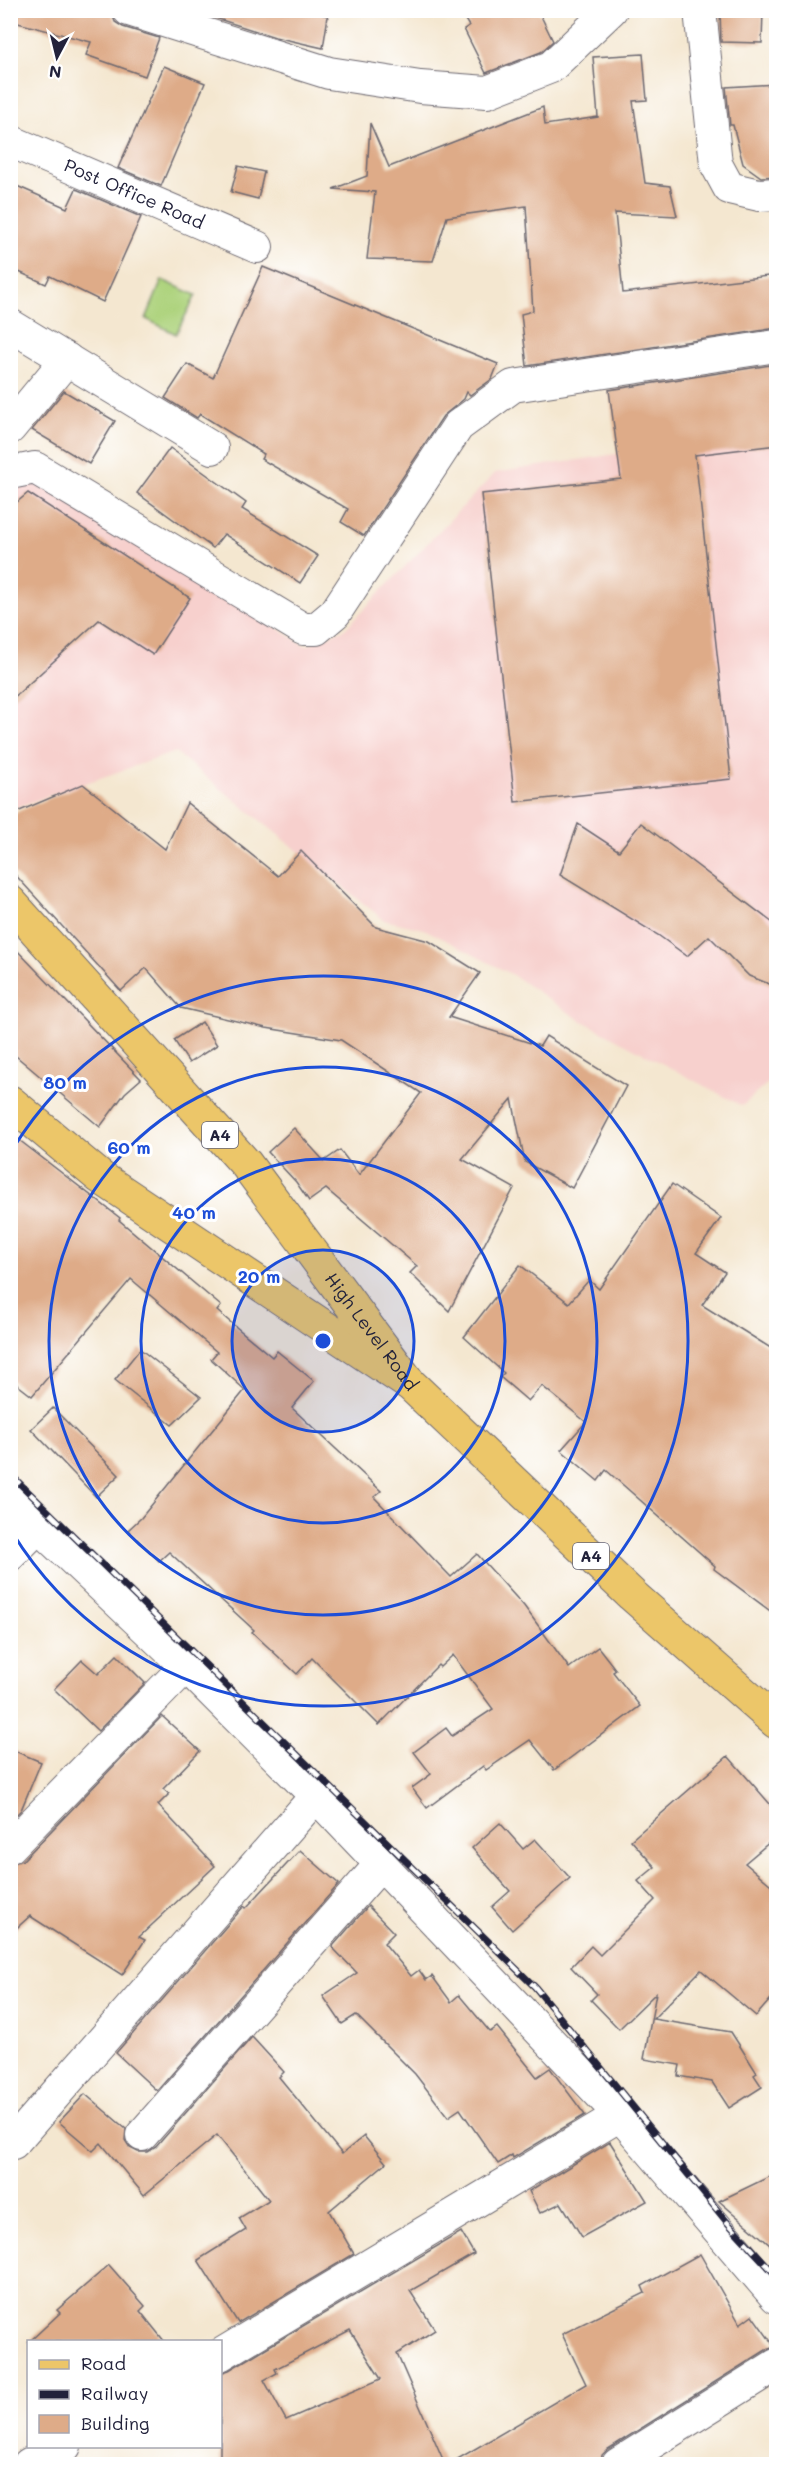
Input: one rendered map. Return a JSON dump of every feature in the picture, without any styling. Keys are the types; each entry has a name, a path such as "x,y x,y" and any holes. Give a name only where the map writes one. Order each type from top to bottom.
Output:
{"main road":[{"name":"High Level Road","path":"10,902 246,1164 410,1384 632,1595 777,1722"},
{"path":"10,1102 100,1178 410,1384"}],"street":[{"path":"129,10 329,72 420,87 487,92 551,67 611,10"},
{"path":"700,10 716,164 729,188 759,195 777,194"},
{"name":"Post Office Road","path":"10,141 257,247"},
{"path":"10,325 212,448"},
{"path":"10,473 35,468 303,629 316,629 335,613 458,426 513,386 777,345"},
{"path":"10,428 67,359"},
{"path":"10,1500 186,1666 316,1796 620,2115 777,2297"},
{"path":"10,1555 38,1527"},
{"path":"10,1847 186,1666"},
{"path":"13,2143 316,1796"},
{"path":"142,2135 380,1865"},
{"path":"222,2354 620,2115"},
{"path":"618,2464 777,2365"},
{"path":"29,2464 61,2448"}],"shaded area":[{"path":"776,429 776,1076 742,1106 577,1018 511,974 424,929 384,920 175,752 11,809 10,460 306,646 345,629 495,473"}],"green space":[{"path":"162,280 196,295 176,334 146,319"}],"building":[{"path":"10,10 111,10 115,22 123,27 159,38 145,76 86,55 91,42 10,21"},
{"path":"203,10 307,10 328,16 323,48 275,37 203,14"},
{"path":"459,10 538,10 553,41 541,52 486,73 464,29 469,26"},
{"path":"720,10 763,10 762,43 721,42"},
{"path":"643,54 647,100 633,101 645,183 670,186 677,216 615,213 623,293 777,275 777,328 527,366 521,314 533,311 526,206 447,217 433,261 367,259 375,192 333,189 367,176 370,123 389,167 543,107 545,125 598,117 593,57"},
{"path":"164,66 205,83 161,186 118,168"},
{"path":"777,84 777,176 761,177 743,164 733,125 730,125 726,87"},
{"path":"238,166 264,172 258,199 231,192"},
{"path":"10,183 67,208 76,189 141,217 103,302 50,276 46,284 10,268"},
{"path":"263,267 498,364 492,379 470,395 467,392 464,399 443,416 364,536 341,522 348,509 261,459 264,454 200,414 197,418 165,398 187,364 213,378"},
{"path":"777,364 777,445 695,455 731,779 515,802 481,494 621,479 609,390"},
{"path":"64,391 115,421 89,464 32,430"},
{"path":"170,448 246,503 242,509 318,556 300,583 224,534 213,548 137,493"},
{"path":"28,493 190,598 153,655 99,620 10,701 10,508"},
{"path":"83,784 165,849 187,803 278,876 301,851 376,927 429,941 480,973 449,1017 540,1046 546,1036 626,1086 572,1188 525,1162 512,1099 462,1159 514,1188 449,1311 410,1273 417,1266 326,1189 309,1201 296,1182 268,1152 294,1128 324,1161 340,1150 359,1175 421,1093 341,1040 266,1028 181,1008 146,968 121,991 10,869 10,815"},
{"path":"641,823 777,926 777,987 749,976 709,936 687,956 658,935 560,875 578,824 619,851"},
{"path":"10,943 141,1079 125,1093 100,1127 10,1051"},
{"path":"202,1022 217,1045 189,1063 174,1040"},
{"path":"10,1133 120,1218 119,1220 221,1306 217,1311 272,1357 277,1351 314,1381 292,1408 381,1491 374,1497 451,1577 477,1554 524,1606 569,1668 598,1647 616,1670 613,1672 640,1706 554,1770 530,1740 486,1770 483,1766 427,1808 412,1788 431,1774 414,1752 446,1728 452,1736 493,1709 453,1655 440,1667 438,1665 379,1725 312,1658 297,1674 252,1632 254,1630 169,1552 159,1561 128,1530 141,1518 245,1390 211,1359 217,1352 131,1279 32,1396 10,1379"},
{"path":"672,1184 721,1218 696,1253 725,1272 702,1305 777,1352 777,1616 714,1569 715,1566 606,1470 598,1481 561,1450 586,1422 542,1386 528,1401 500,1377 504,1373 464,1337 520,1265 569,1303 589,1280 599,1289"},
{"path":"140,1349 201,1397 172,1425 115,1380"},
{"path":"53,1408 119,1475 96,1497 31,1429"},
{"path":"117,1655 145,1683 98,1731 54,1689 82,1660 98,1674"},
{"path":"162,1716 200,1751 163,1789 169,1794 158,1805 215,1866 139,1937 145,1940 122,1975 30,1916 10,1934 10,1864 23,1860"},
{"path":"10,1749 41,1762 21,1810 10,1821"},
{"path":"728,1756 777,1812 777,1836 745,1863 777,1890 777,1992 756,2016 701,1970 653,2019 731,2032 757,2073 754,2075 762,2087 729,2108 712,2082 678,2076 680,2065 644,2059 656,1993 619,2029 591,2000 597,1994 571,1967 591,1946 600,1955 655,1900 638,1881 655,1867 631,1840"},
{"path":"500,1823 523,1849 535,1839 570,1878 512,1930 492,1907 510,1891 472,1848"},
{"path":"300,1850 339,1884 157,2091 116,2053 244,1906 246,1908"},
{"path":"368,1906 394,1933 384,1943 411,1976 419,1970 426,1980 432,1976 451,2002 459,1995 490,2032 497,2027 537,2077 550,2068 585,2115 513,2158 512,2155 498,2164 460,2109 448,2117 415,2074 356,2015 342,2024 323,1996 357,1973 332,1947"},
{"path":"252,2037 284,2072 279,2077 342,2154 364,2136 386,2163 329,2211 354,2254 238,2323 198,2260 246,2230 239,2218 269,2200 217,2135 144,2195 101,2143 93,2151 59,2122 85,2094 126,2129 125,2140 130,2148 138,2152 148,2152 156,2147"},
{"path":"610,2142 647,2201 582,2237 561,2203 540,2213 529,2191"},
{"path":"777,2173 777,2251 719,2201"},
{"path":"461,2232 474,2254 410,2291 435,2330 397,2354 445,2464 220,2464 222,2372","holes":["350,2330 381,2379 286,2420 264,2380 277,2373 275,2369"]},
{"path":"700,2254 740,2324 752,2315 775,2347 766,2350 608,2449 602,2455 601,2461 594,2464 449,2464 586,2384 562,2334 645,2293 642,2286"},
{"path":"109,2265 145,2306 140,2311 163,2340 31,2340 60,2313 57,2310"}],"railway":[{"path":"10,1474 535,1987 727,2222 776,2275"}]}
